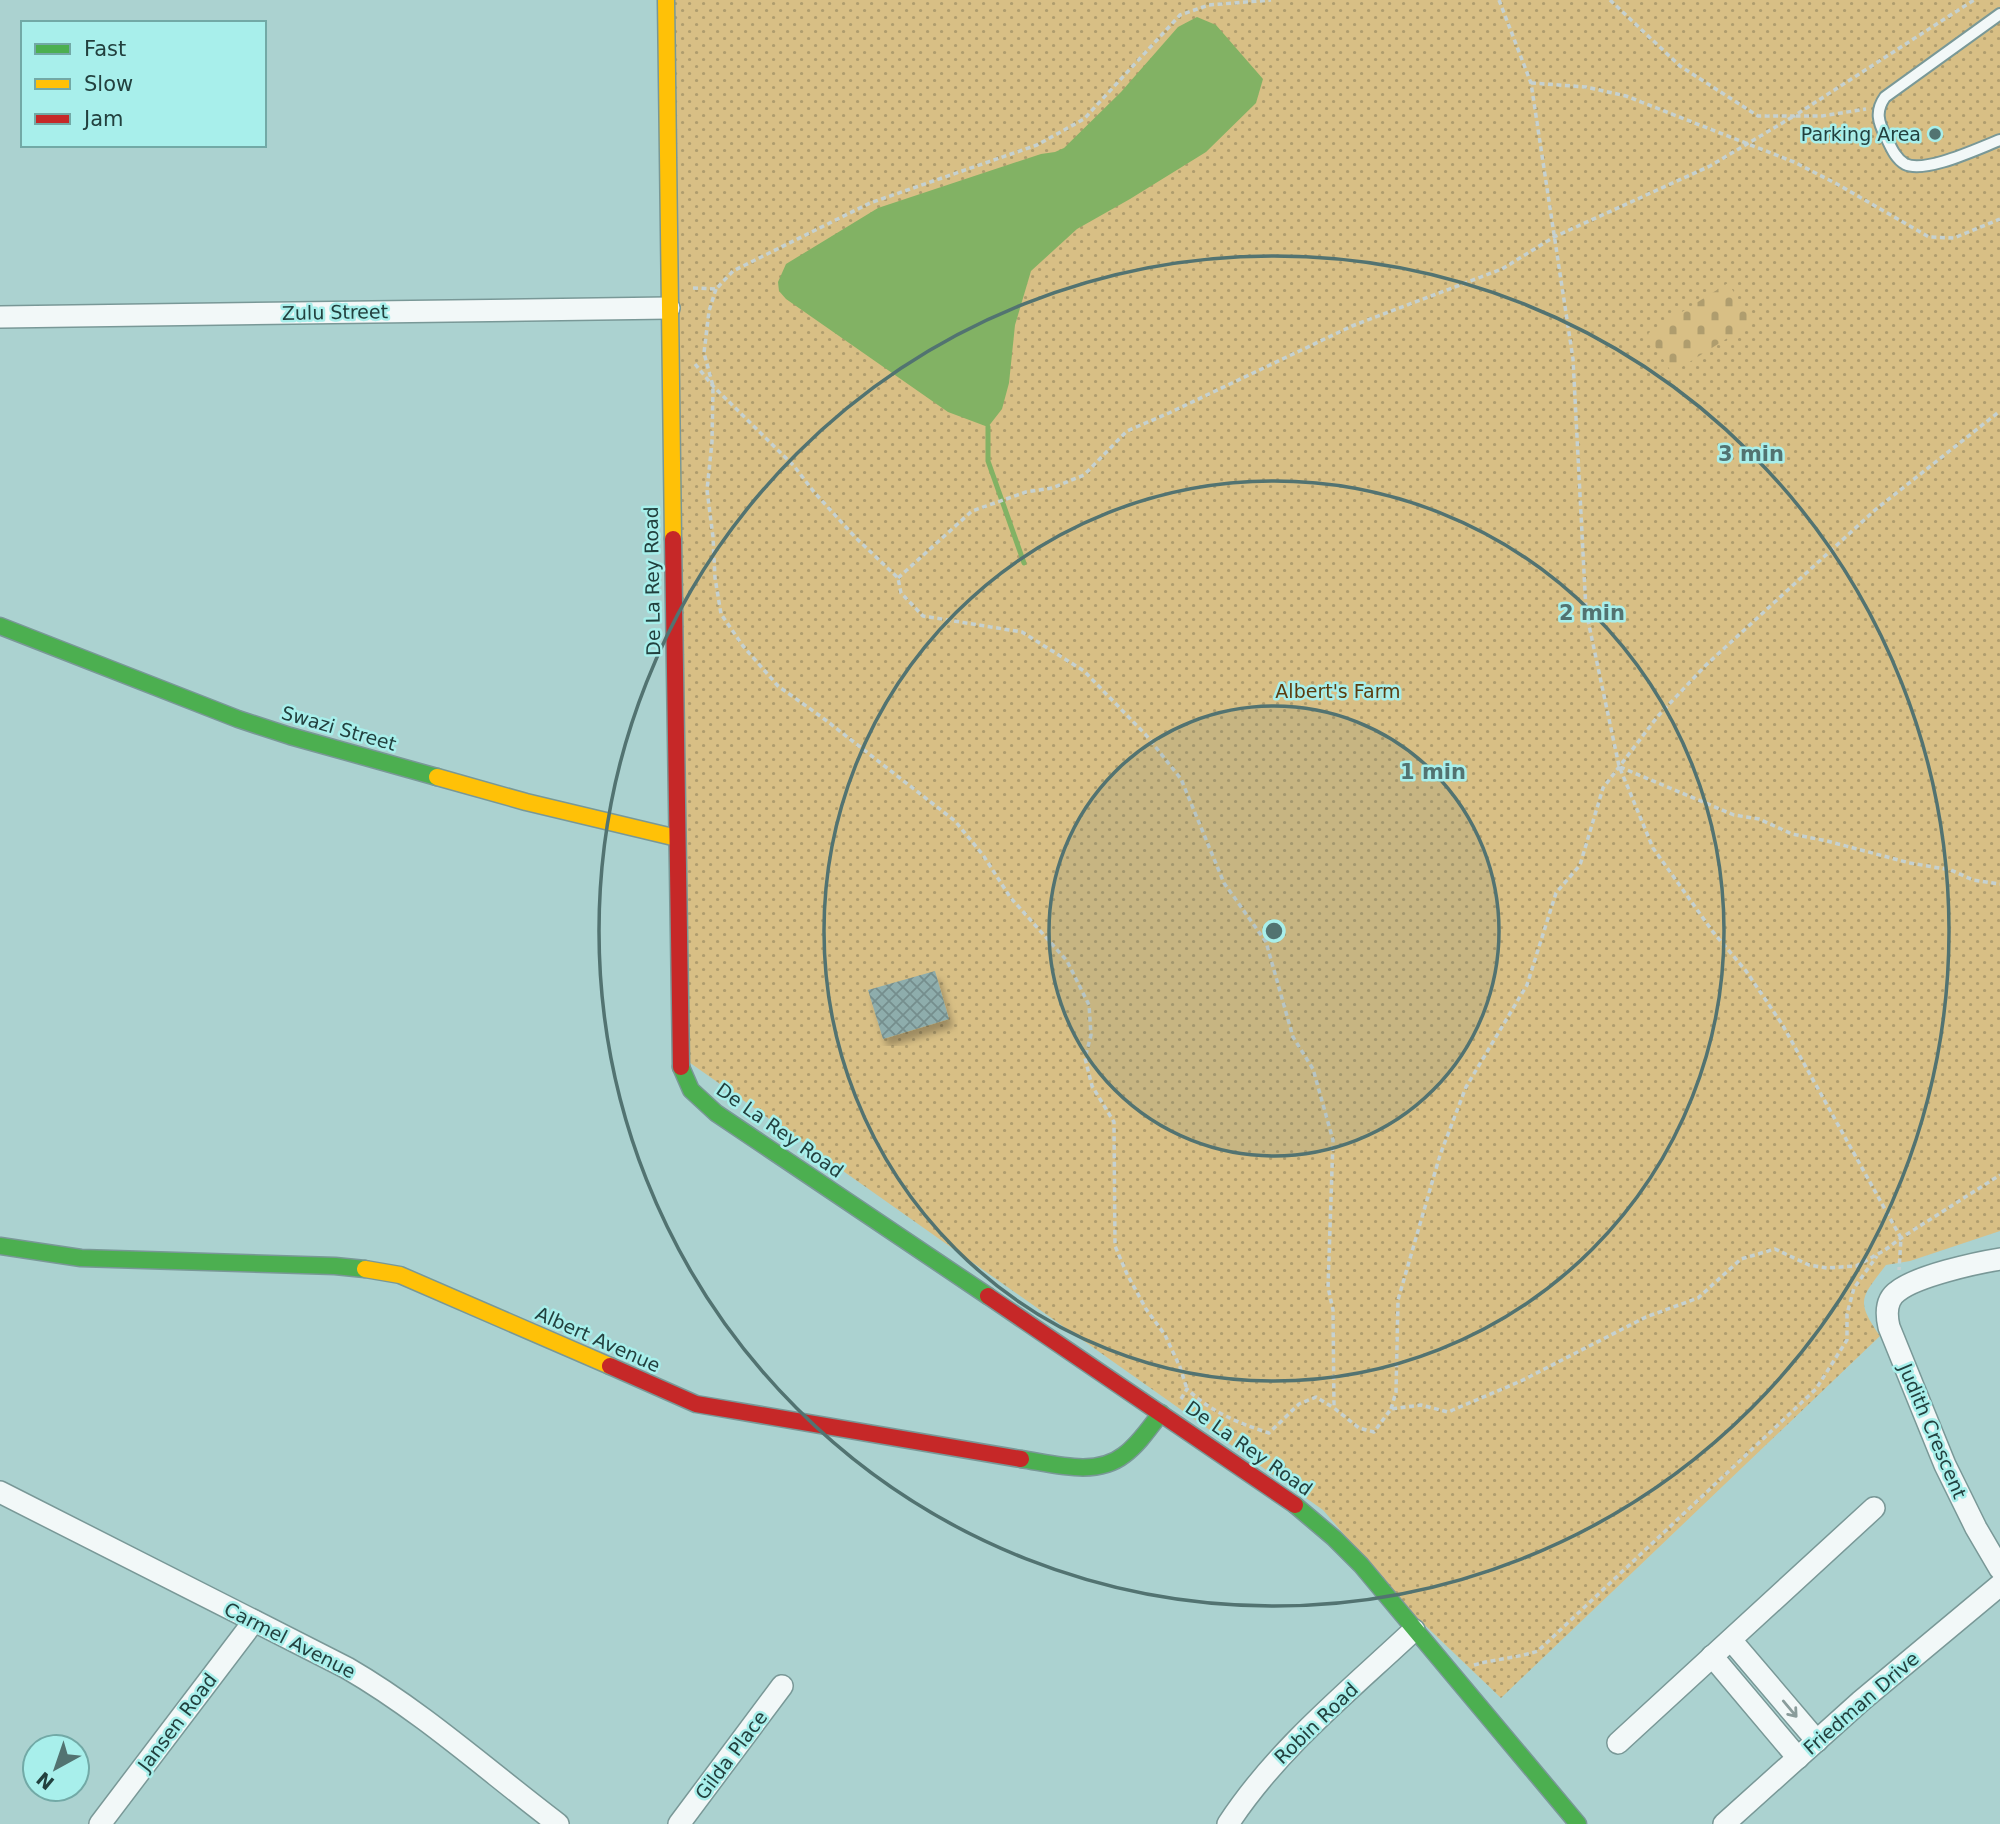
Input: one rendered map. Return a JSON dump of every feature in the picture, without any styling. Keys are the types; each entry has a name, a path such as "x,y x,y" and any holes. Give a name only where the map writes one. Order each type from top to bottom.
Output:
{"street":[{"name":"De La Rey Road","path":"666,0 680,1058 685,1081 692,1093 716,1113 1285,1497 1327,1531 1361,1565 1578,1824"},
{"name":"Zulu Street","path":"0,317 669,307"},
{"name":"Swazi Street","path":"0,626 238,719 290,736 526,802 677,838"},
{"name":"Albert Avenue","path":"0,1246 81,1258 335,1266 382,1271 437,1290 696,1404 1066,1466 1109,1466 1126,1454 1161,1413"},
{"path":"1898,1291 1926,1278 2000,1259"},
{"name":"Judith Crescent","path":"1898,1291 1889,1303 1889,1327 1945,1465 2000,1569"},
{"name":"Carmel Avenue","path":"0,1492 347,1668 406,1705 557,1824"},
{"path":"1618,1743 1874,1508"},
{"name":"Friedman Drive","path":"1734,1821 1817,1741 2000,1585"},
{"name":"Jansen Road","path":"100,1824 254,1621"},
{"name":"Robin Road","path":"1228,1824 1258,1781 1285,1752 1414,1630"},
{"path":"1731,1640 1817,1741"},
{"path":"1712,1657 1798,1758"},
{"path":"1739,1688 1758,1671"},
{"name":"Gilda Place","path":"679,1824 782,1686"}],"lane":[{"path":"2000,14 1893,90 1879,107 1878,119 1894,153 1914,167 1931,165 2000,140"}],"path":[{"path":"1271,0 1209,5 1180,15 1084,118 1037,145 870,203 733,271 716,289 709,311 704,353 713,386 712,442 707,490 721,614 743,646 778,686 955,821 983,855 1010,897 1067,961 1089,1005 1091,1035 1085,1058 1092,1086 1114,1122 1115,1246 1133,1286 1165,1335 1187,1389 1203,1404 1241,1424 1269,1433 1299,1404 1316,1397 1359,1428 1374,1432 1391,1409 1396,1392 1398,1300 1440,1155 1466,1087 1527,985 1556,893 1580,864 1603,788 1658,716 1705,666 1875,510 2000,411"},
{"path":"1499,0 1531,83 1573,359 1586,611 1619,766 1653,848 1713,932 1746,971 1782,1024 1901,1238 1898,1291"},
{"path":"1611,0 1611,3 1680,66 1758,116 1822,116 1879,107"},
{"path":"898,578 972,511 1026,492 1052,488 1084,475 1127,432 1352,326 1502,270 1554,237 1710,166 1794,116 1974,0"},
{"path":"1531,83 1586,87 1626,96 1794,162 1929,237 1954,238 2000,219"},
{"path":"669,307 693,288 716,289"},
{"path":"670,334 713,386 794,466 822,501 898,578 901,593 923,616 1022,632 1084,671 1146,735 1181,779 1224,883 1266,942 1293,1037 1313,1069 1333,1140 1328,1287 1333,1310 1334,1408"},
{"path":"1619,766 1734,815 1759,819 1792,834 1910,863 1951,870 1973,880 2000,884"},
{"path":"1391,1409 1421,1405 1448,1412 1459,1408 1521,1381 1646,1317 1698,1298 1741,1259 1775,1249 1809,1265 1826,1268 1856,1266 2000,1175"},
{"path":"1456,1679 1474,1665 1538,1651 1816,1389 1847,1340 1847,1314 1854,1288 1878,1254"},
{"path":"1161,1413 1177,1406 1187,1389"}],"green space":[{"name":"Albert's Farm","path":"674,0 2000,0 2000,1231 1910,1261 1886,1265 1864,1299 1867,1314 1880,1336 1501,1698 1409,1610 1323,1510 686,1060"},
{"path":"1728,283 1753,322 1672,373 1647,334"}],"shaded area":[{"path":"1197,17 1216,25 1263,79 1256,103 1206,152 1077,229 1031,271 1015,325 1009,383 1002,409 988,427 948,412 786,299 779,291 778,282 786,264 878,208 1064,148 1121,92 1178,27"}],"building":[{"path":"935,971 949,1019 883,1039 868,990"}],"waterway":[{"path":"988,427 988,461 1024,563"}],"traffic: fast":[{"path":"0,626 238,719 437,777"},
{"path":"681,1067 691,1090 716,1113 988,1296"},
{"path":"0,1246 81,1258 365,1269"},
{"path":"1021,1459 1061,1466 1101,1466 1113,1462 1135,1446 1161,1413"},
{"path":"1295,1505 1361,1565 1578,1824"}],"traffic: slow":[{"path":"666,0 673,539"},
{"path":"437,777 526,802 677,838"},
{"path":"365,1269 400,1275 610,1366"}],"traffic: jam":[{"path":"673,539 681,1067"},
{"path":"988,1296 1295,1505"},
{"path":"610,1366 696,1404 1021,1459"}],"place":[{"name":"Parking Area","path":"1935,134"}]}
